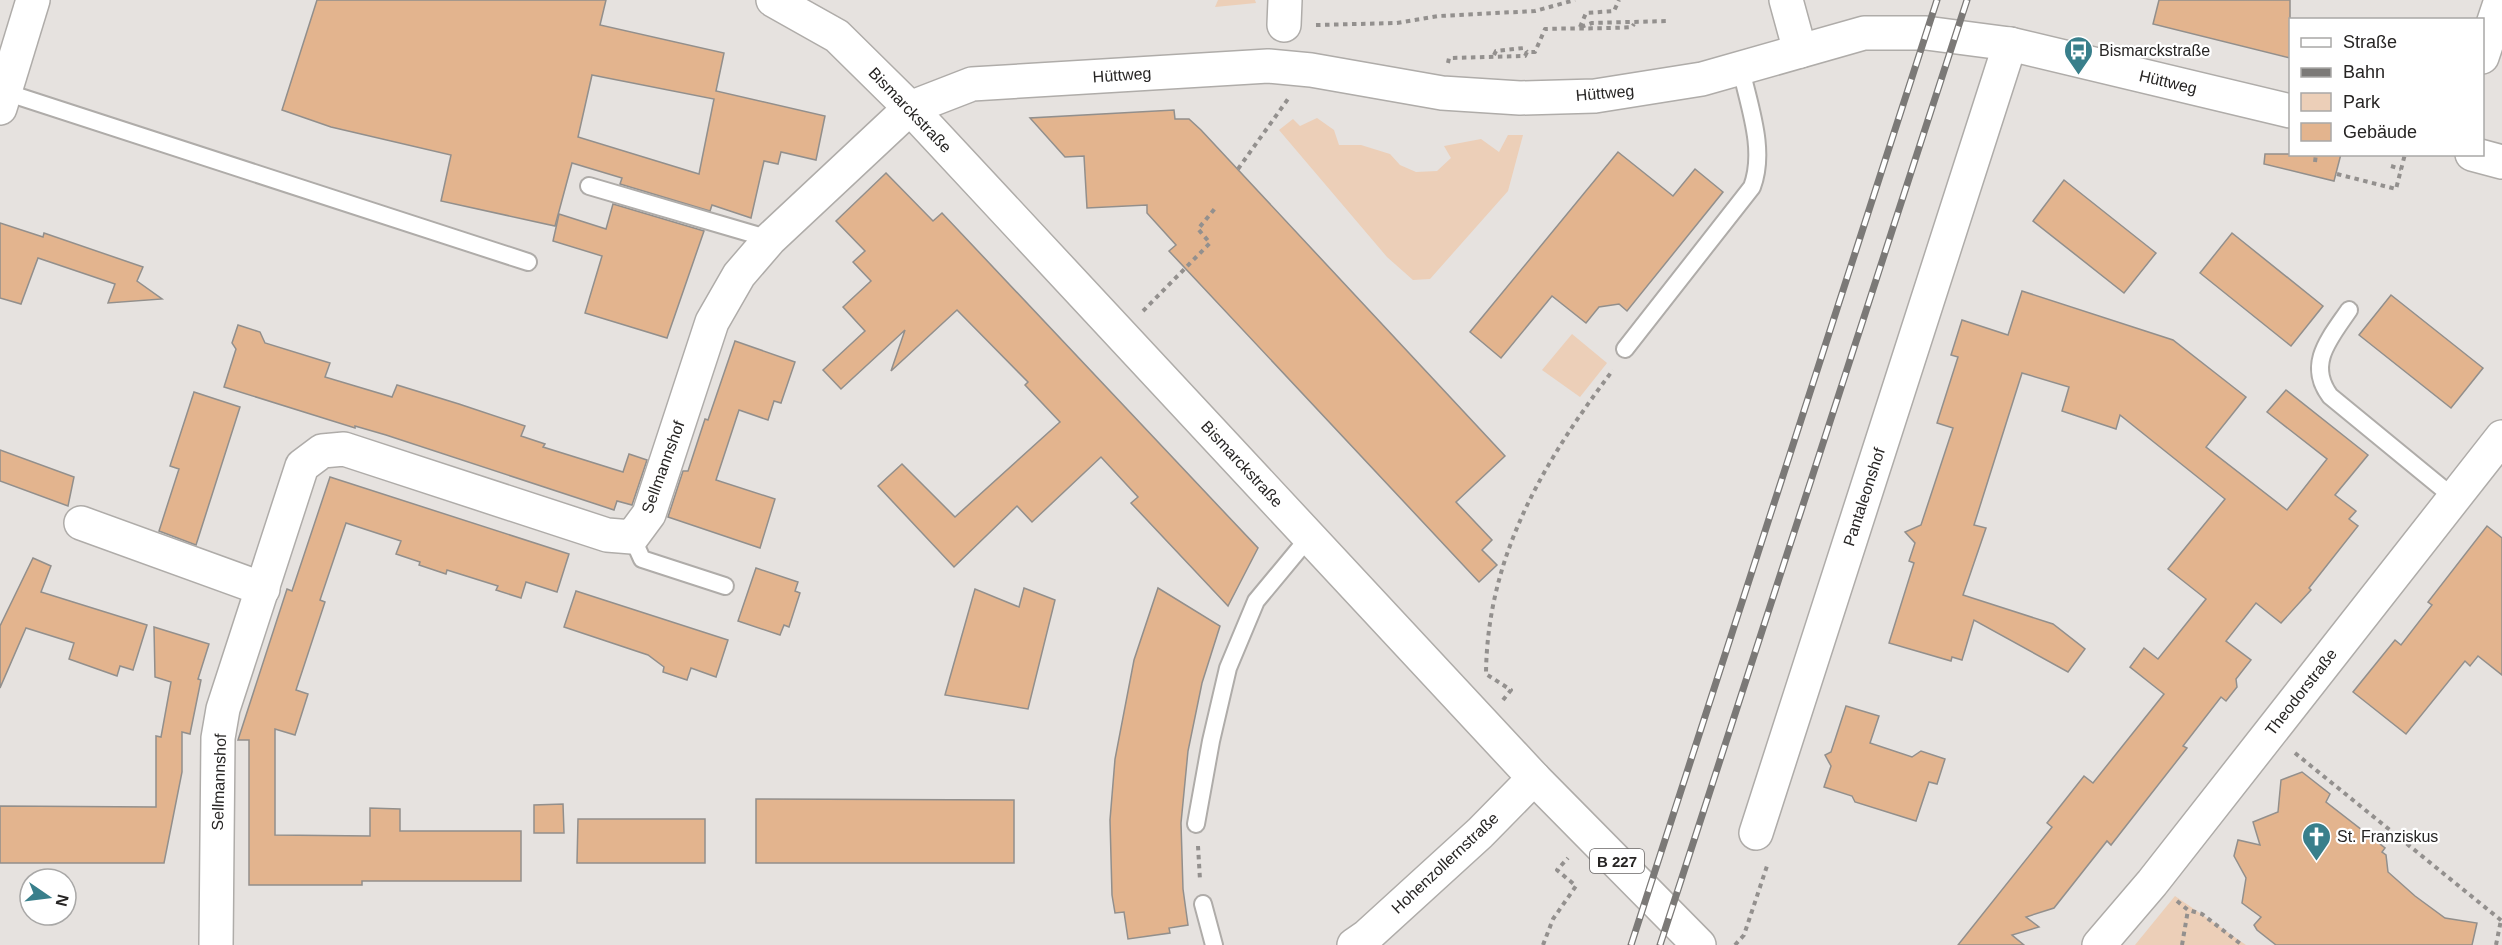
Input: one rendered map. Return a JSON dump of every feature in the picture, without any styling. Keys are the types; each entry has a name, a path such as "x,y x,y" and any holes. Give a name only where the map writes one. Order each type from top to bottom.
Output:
{"street":[{"path":"3,100 33,0"},
{"name":"Bismarckstraße","path":"773,0 837,36 910,108 1534,778 1699,945"},
{"path":"1786,0 1800,51"},
{"path":"2484,51 2500,0"},
{"name":"Hüttweg","path":"910,108 972,84 1268,66 1311,70 1442,93 1520,98 1595,96 1660,87 1741,69 1864,33 1955,35 2010,44 2289,111"},
{"name":"Pantaleonshof","path":"1756,833 2010,44"},
{"name":"Sellmannshof","path":"216,945 218,738 223,709 302,466 322,451 344,449 607,535 632,537 649,514 712,322 739,275 770,239 910,108"},
{"path":"2480,156 2502,162"},
{"name":"Theodorstraße","path":"2099,945 2152,883 2502,437"},
{"path":"81,523 263,589"},
{"name":"Hohenzollernstraße","path":"1354,945 1367,936 1480,833 1534,778"}],"lane":[{"path":"1625,349 1752,187 1756,176 1758,149 1741,69"},
{"path":"3,100 528,262"},
{"path":"589,186 770,239"},
{"path":"2349,310 2322,356 2319,372 2322,385 2330,396 2454,497"},
{"path":"1197,824 1211,741 1228,668 1256,601 1310,536"},
{"path":"632,537 642,559 725,586"},
{"path":"1203,904 1214,945"}],"path":[{"path":"1285,13 1397,22 1439,16 1535,11 1575,0"},
{"path":"1580,27 1586,13 1614,11 1619,0"},
{"path":"1527,52 1525,56 1496,59 1494,55 1496,51 1524,48 1527,52 1535,52 1545,29 1632,20 1634,24 1668,21"},
{"path":"1238,169 1311,70"},
{"path":"2314,162 2316,156"},
{"path":"2337,174 2396,189 2404,156"},
{"path":"2391,166 2401,169"},
{"path":"1120,334 1210,243 1198,229 1217,206"},
{"path":"1486,674 1488,627 1506,549 1543,472 1580,413 1622,358 1625,349"},
{"path":"2290,749 2501,920 2496,945"},
{"path":"1197,824 1203,904"},
{"path":"1735,945 1744,935 1769,860 1756,833"},
{"path":"2152,883 2188,910 2202,914 2242,945"},
{"path":"1543,945 1553,919 1576,886"},
{"path":"2182,945 2188,910"}],"green space":[{"path":"1218,0 1255,0 1256,3 1215,7"},
{"path":"1317,118 1334,130 1339,145 1361,145 1390,154 1400,165 1416,172 1437,171 1451,158 1444,146 1481,139 1499,152 1508,135 1523,135 1508,191 1430,279 1413,280 1387,257 1279,130 1293,119 1300,126"},
{"path":"1572,334 1607,363 1580,397 1542,370"},
{"path":"2175,896 2246,945 2135,945"}],"building":[{"path":"317,0 606,0 600,25 724,53 716,91 825,116 816,160 781,152 778,164 764,161 751,218 712,205 710,211 620,184 622,178 572,163 555,226 441,201 451,155 331,127 282,110","holes":["592,75 714,99 699,174 578,137"]},
{"path":"2159,0 2290,0 2289,58 2153,24"},
{"path":"1174,110 1175,119 1189,119 1201,130 1505,456 1456,502 1492,540 1482,550 1497,565 1479,582 1169,251 1176,245 1147,213 1147,205 1087,208 1084,156 1065,157 1030,118"},
{"path":"1618,152 1673,196 1695,169 1723,192 1627,311 1619,304 1599,307 1586,323 1552,296 1501,358 1470,332"},
{"path":"2265,154 2340,156 2334,181 2264,164"},
{"path":"886,173 933,221 942,213 1258,548 1228,606 1131,503 1138,497 1101,457 1032,522 1017,506 954,567 878,486 902,464 955,517 1060,422 1025,385 1028,382 957,310 891,371 905,330 841,389 823,370 865,331 843,307 871,281 853,262 865,251 836,221"},
{"path":"2064,180 2156,253 2124,293 2033,221"},
{"path":"613,204 704,231 667,338 585,313 602,256 553,241 559,214 606,229"},
{"path":"0,223 43,237 44,233 143,267 137,281 162,299 108,303 115,284 38,258 21,304 0,298"},
{"path":"2232,233 2323,306 2291,346 2200,273"},
{"path":"2022,291 2173,340 2246,397 2206,447 2287,510 2327,459 2267,412 2286,390 2368,455 2335,495 2356,511 2349,519 2358,526 2309,588 2311,590 2281,623 2256,603 2226,641 2251,660 2236,679 2237,687 2226,701 2221,697 2183,746 2187,748 2111,845 2107,841 2054,908 2026,917 2039,927 2012,935 2024,945 1958,945 2052,827 2047,823 2084,776 2093,783 2164,694 2130,667 2144,648 2158,659 2206,599 2168,569 2225,499 2120,415 2116,429 2062,411 2069,387 2022,373 1974,525 1986,528 1963,595 2053,624 2085,649 2068,672 1974,620 1962,660 1952,657 1951,661 1889,643 1914,563 1909,561 1915,543 1905,532 1921,525 1953,428 1937,423 1958,357 1951,355 1962,320 2008,335"},
{"path":"2391,295 2483,368 2451,408 2359,335"},
{"path":"238,325 260,332 265,343 330,363 325,377 392,397 397,385 459,404 525,426 521,436 545,444 543,447 623,472 629,454 647,460 632,505 617,501 614,510 386,435 355,426 355,428 224,387 236,349 232,343"},
{"path":"735,341 795,362 781,403 774,401 768,420 739,410 716,480 775,499 760,548 668,517 683,471 688,471 705,419 708,420"},
{"path":"194,392 240,407 196,545 159,531 179,469 170,466"},
{"path":"0,450 74,477 68,506 0,481"},
{"path":"330,477 569,554 557,592 526,582 521,598 496,590 498,586 447,570 446,574 419,565 420,562 396,554 401,541 346,523 320,600 325,602 296,690 308,694 295,735 275,729 275,835 370,836 370,808 400,809 400,831 521,831 521,881 362,881 362,885 249,885 249,740 238,740 287,589 292,591"},
{"path":"2487,526 2502,538 2502,675 2478,656 2470,666 2465,661 2406,734 2353,692 2395,640 2401,645 2432,605 2428,602"},
{"path":"33,558 51,566 41,592 147,625 133,670 120,666 117,676 69,659 74,643 26,628 0,688 0,626"},
{"path":"756,568 798,582 795,591 800,593 789,627 784,625 780,635 738,621"},
{"path":"1024,588 1055,600 1028,709 945,695 975,589 1019,607"},
{"path":"1158,588 1220,626 1202,683 1188,751 1181,823 1183,889 1188,925 1169,928 1170,933 1128,939 1124,912 1115,913 1112,895 1110,820 1115,759 1134,660"},
{"path":"576,591 728,640 716,677 691,668 687,680 663,672 664,667 648,655 564,627"},
{"path":"154,627 209,644 198,679 201,680 190,734 182,732 182,772 164,863 0,863 0,806 156,807 156,736 161,737 171,682 155,677"},
{"path":"1846,706 1879,716 1870,743 1912,757 1921,751 1945,759 1937,784 1929,782 1916,821 1855,802 1852,796 1824,787 1831,766 1825,755 1831,752"},
{"name":"St. Franziskus","path":"2302,772 2330,794 2326,802 2385,848 2382,852 2386,855 2388,872 2415,896 2445,918 2477,923 2472,945 2276,945 2257,930 2254,925 2261,917 2242,903 2246,878 2234,856 2238,840 2260,845 2253,822 2278,812 2281,780"},
{"path":"756,799 1014,800 1014,863 756,863"},
{"path":"563,804 564,833 534,833 534,805"},
{"path":"578,819 705,819 705,863 577,863"}],"railway":[{"path":"1631,945 1937,0"},
{"path":"1660,945 1967,0"}],"place":[{"name":"Bismarckstraße","path":"2078,76"},
{"name":"St. Franziskus","path":"2316,862"}]}
